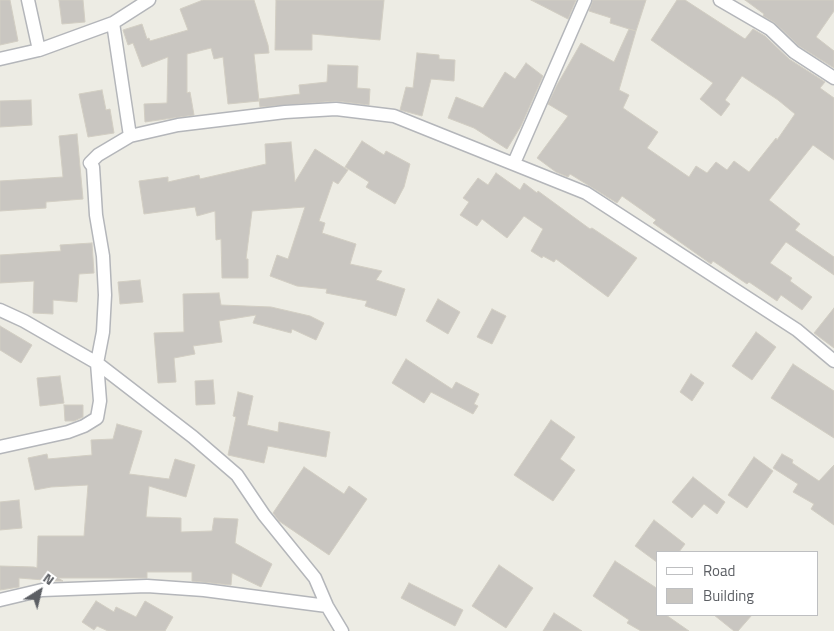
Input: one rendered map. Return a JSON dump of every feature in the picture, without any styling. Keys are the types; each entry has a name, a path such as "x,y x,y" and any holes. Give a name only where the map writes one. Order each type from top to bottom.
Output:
{"street":[{"path":"28,0 39,50"},
{"path":"0,59 39,50 112,23 149,0"},
{"path":"514,163 585,0"},
{"path":"720,0 770,29 794,52 834,78"},
{"path":"112,23 130,136"},
{"path":"0,447 68,432 84,426 97,418 100,400 97,363 103,332 104,256 96,215 93,167 90,163 98,155 130,136 178,125 285,112 336,108 394,116 586,193 797,330 834,361"},
{"path":"0,310 24,321 97,363 193,437 237,475 264,515 315,578 327,606 342,631"},
{"path":"0,600 42,590 147,586 204,590 327,606"}],"building":[{"path":"0,0 10,0 18,41 0,45"},
{"path":"59,0 83,0 85,22 62,24"},
{"path":"203,0 254,0 269,53 254,54 259,101 228,104 223,57 214,59 211,48 187,54 187,93 190,92 194,115 145,122 144,104 167,103 168,57 142,67 133,43 128,45 123,30 142,24 147,39 149,38 150,41 188,30 180,9"},
{"path":"276,0 384,0 380,40 312,34 312,50 275,50"},
{"path":"531,0 576,0 568,19"},
{"path":"593,0 646,0 619,90 629,95 623,108 658,132 647,148 689,177 696,166 707,173 716,162 727,170 734,161 749,172 776,138 777,140 795,114 742,76 725,100 730,104 721,116 700,99 713,83 651,40 677,0 685,0 745,39 753,29 765,36 789,59 825,82 820,88 834,98 834,160 813,145 769,200 800,224 795,230 834,257 834,275 786,242 770,263 792,278 790,281 812,297 802,310 781,295 777,301 713,261 711,264 653,223 656,220 622,196 617,203 570,174 568,177 556,172 537,158 568,116 548,104 581,43 614,62 629,29 610,23 611,18 589,11"},
{"path":"745,0 834,0 834,11 816,37 834,51 834,68 799,46 775,23 763,16 764,14"},
{"path":"417,53 439,55 439,59 455,60 454,81 431,79 422,116 400,110 406,87 413,88"},
{"path":"526,63 543,76 521,126 507,149 474,128 448,118 456,97 483,108 505,72 515,79"},
{"path":"328,65 358,66 357,88 370,89 369,105 336,101 260,107 259,99 300,94 299,85 327,82"},
{"path":"102,90 106,110 110,109 114,133 88,137 79,94"},
{"path":"31,100 32,125 0,127 0,101"},
{"path":"77,134 83,199 46,202 46,208 0,211 0,181 63,177 59,136"},
{"path":"362,141 384,155 386,151 410,164 404,187 395,204 366,187 369,182 345,167"},
{"path":"291,142 295,182 315,149 348,170 338,184 333,181 319,221 325,223 322,233 356,244 350,264 382,271 376,280 405,289 396,316 365,306 367,301 326,293 327,289 297,286 270,276 277,255 288,259 305,207 252,211 246,259 248,259 248,278 222,278 221,239 216,240 215,211 197,216 195,207 144,214 139,181 168,177 168,182 199,175 200,179 266,164 265,144"},
{"path":"496,173 520,190 524,183 537,193 538,191 590,229 592,228 637,258 608,297 556,259 554,262 543,256 542,258 531,251 543,229 524,216 507,238 482,219 477,226 460,215 469,202 463,198 478,178 488,185"},
{"path":"92,243 94,273 79,274 77,302 53,300 53,314 33,313 34,281 0,283 0,255 61,251 60,245"},
{"path":"140,280 143,302 120,304 118,282"},
{"path":"219,293 221,305 271,307 310,316 324,323 316,340 292,329 291,333 253,323 256,315 219,321 222,342 193,346 195,354 174,358 176,382 158,383 154,333 184,332 183,294"},
{"path":"438,299 460,312 448,334 426,321"},
{"path":"834,308 834,348 814,333"},
{"path":"492,309 506,316 492,344 477,337"},
{"path":"0,326 32,345 21,363 0,350"},
{"path":"756,332 776,347 752,380 732,366"},
{"path":"406,359 452,389 456,382 479,394 474,404 478,406 473,414 431,392 424,403 392,383"},
{"path":"793,364 834,391 834,438 771,398"},
{"path":"691,374 704,383 692,401 680,392"},
{"path":"60,376 64,403 40,406 37,378"},
{"path":"213,380 215,404 196,405 195,381"},
{"path":"238,392 253,396 247,425 278,432 279,422 330,432 326,457 268,446 264,463 228,455 236,417 233,416"},
{"path":"64,405 83,405 83,417 74,421 65,421"},
{"path":"551,420 575,437 560,459 575,470 553,501 514,475"},
{"path":"117,424 142,431 129,474 169,479 175,459 195,465 186,497 149,486 146,517 181,518 181,532 212,531 214,518 238,519 235,543 272,564 261,587 232,573 231,585 192,581 192,572 147,572 147,578 58,578 63,581 56,581 19,578 19,587 0,590 0,566 37,568 38,536 84,536 88,485 35,490 28,458 47,454 48,459 92,455 91,440 113,439"},
{"path":"782,454 793,460 792,463 819,481 834,465 834,525 811,509 814,504 793,492 798,484 773,468"},
{"path":"754,457 773,471 747,508 728,495"},
{"path":"304,467 344,494 349,486 367,499 329,555 279,521 273,513"},
{"path":"693,477 725,502 717,514 704,504 692,518 672,502"},
{"path":"19,500 22,528 0,530 0,502"},
{"path":"654,520 685,544 680,551 656,551 656,562 635,546"},
{"path":"615,561 656,588 656,616 667,616 689,631 641,631 627,623 629,620 593,596"},
{"path":"499,565 533,588 506,628 472,606"},
{"path":"409,583 463,610 455,626 401,598"},
{"path":"96,601 114,612 116,607 136,617 145,601 173,617 165,631 108,631 97,626 94,630 82,622"},
{"path":"554,613 582,631 543,631"},
{"path":"715,616 751,616 738,631 734,631"}]}
